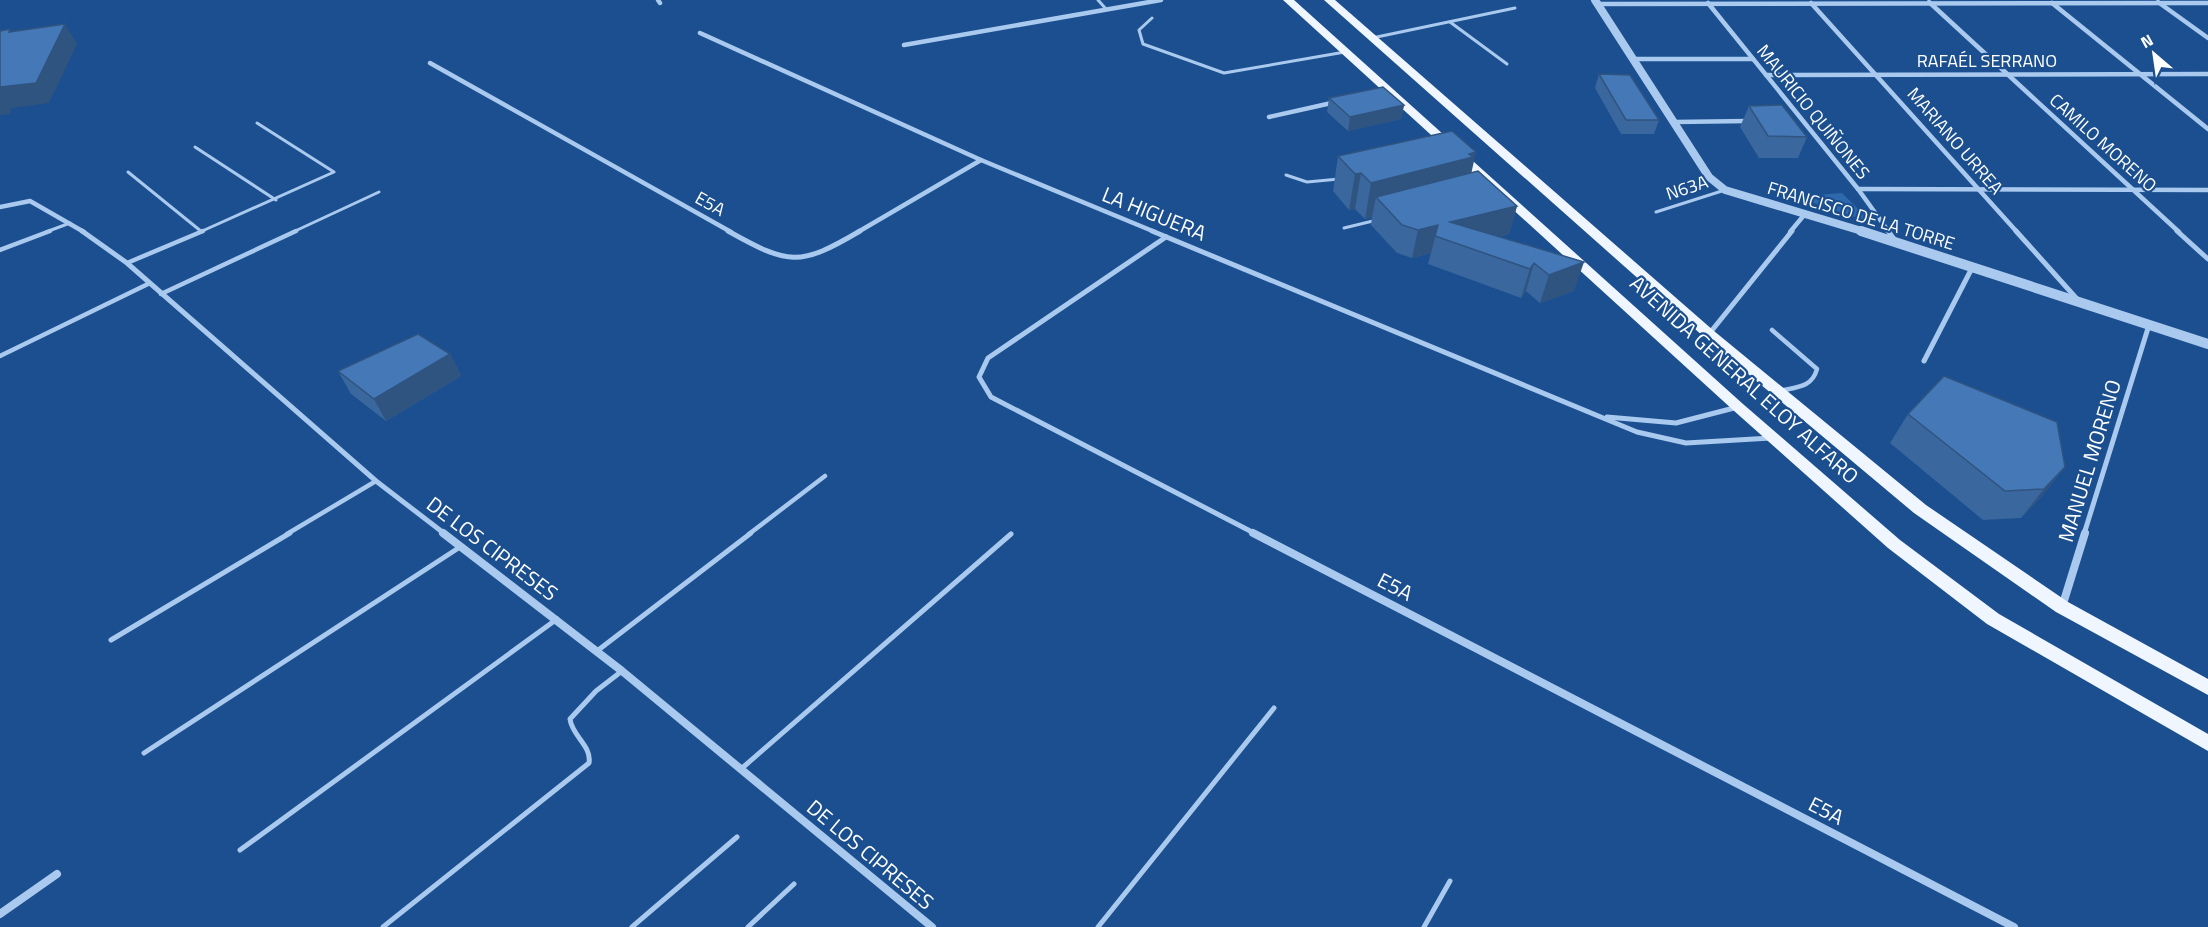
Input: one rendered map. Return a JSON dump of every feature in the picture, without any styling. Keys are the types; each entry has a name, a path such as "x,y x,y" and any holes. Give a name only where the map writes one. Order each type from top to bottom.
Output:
{"main road":[{"name":"AVENIDA GENERAL ELOY ALFARO","path":"1288,0 1345,52 1381,91 1894,544 1993,619 2208,744"},
{"name":"AVENIDA GENERAL ELOY ALFARO","path":"1329,0 1709,334 1920,509 2062,607 2208,688"}],"street":[{"path":"904,45 1007,25 1161,0"},
{"path":"2049,1 2208,129"},
{"path":"2157,1 2208,38"},
{"path":"1596,2 2157,1 2208,3"},
{"name":"FRANCISCO DE LA TORRE","path":"1596,2 1709,177 1725,190 1898,243 2207,344"},
{"name":"MAURICIO QUIÑONES","path":"1707,2 1858,189 1898,243"},
{"name":"MARIANO URREA","path":"1810,2 1881,75 1978,190 2079,302"},
{"name":"CAMILO MORENO","path":"1928,2 2208,259"},
{"name":"LA HIGUERA","path":"700,33 981,160 1637,432 1686,443 1774,438"},
{"path":"1634,60 1753,58"},
{"name":"E5A","path":"430,63 771,255 783,258 796,258 826,251 981,160"},
{"name":"RAFAÉL SERRANO","path":"1766,75 2208,74"},
{"path":"1269,117 1344,100"},
{"path":"1675,122 1756,121"},
{"path":"1791,121 1803,121"},
{"path":"1858,189 2208,190"},
{"name":"DE LOS CIPRESES","path":"0,207 30,201 71,223 127,263 148,284 376,481 622,671 932,927"},
{"path":"1709,334 1805,214"},
{"name":"E5A","path":"1166,237 988,358 979,377 991,397 2014,927"},
{"path":"1924,361 1972,268"},
{"name":"MANUEL MORENO","path":"2062,607 2149,325"},
{"name":"LA HIGUERA","path":"1601,416 1676,423 1738,407"},
{"path":"0,914 57,874"}],"lane":[{"path":"1098,0 1106,9"},
{"path":"1372,38 1515,8"},
{"path":"1152,18 1139,30 1143,44 1224,73 1345,52"},
{"path":"1450,22 1507,64"},
{"path":"127,263 276,200 331,175 334,171 257,123"},
{"path":"195,147 276,200"},
{"path":"128,172 202,232"},
{"path":"1286,175 1307,182 1344,178"},
{"name":"N63A","path":"1656,212 1725,190"},
{"path":"161,294 379,192"},
{"path":"1344,228 1388,217"},
{"path":"2,249 71,223"},
{"path":"0,356 148,284"},
{"path":"1772,330 1817,369 1818,374 1807,385 1777,392"},
{"path":"597,651 825,476"},
{"path":"111,640 376,481"},
{"path":"741,769 1011,534"},
{"path":"144,753 460,547"},
{"path":"240,850 557,619"},
{"path":"383,927 589,763 590,755 572,727 570,719 589,698 622,671"},
{"path":"1098,927 1274,708"},
{"path":"632,927 737,837"},
{"path":"1424,927 1450,882"},
{"path":"748,927 794,884"}],"shaded area":[{"path":"1841,193 1872,223 1797,197"}],"building":[{"path":"65,24 36,83 0,87 0,31 10,29 9,32"},
{"path":"1599,74 1630,75 1659,120 1626,120"},
{"path":"1383,87 1404,105 1350,117 1329,98"},
{"path":"1782,105 1807,137 1768,136 1749,106"},
{"path":"1452,131 1476,152 1469,154 1473,157 1371,183 1361,173 1355,174 1338,156"},
{"path":"1478,171 1517,206 1450,222 1584,262 1549,275 1534,263 1530,269 1435,236 1438,225 1418,230 1402,225 1376,197"},
{"path":"418,334 450,354 374,399 338,371"},
{"path":"1944,376 2057,422 2065,467 2044,489 2005,491 1908,414"}]}
